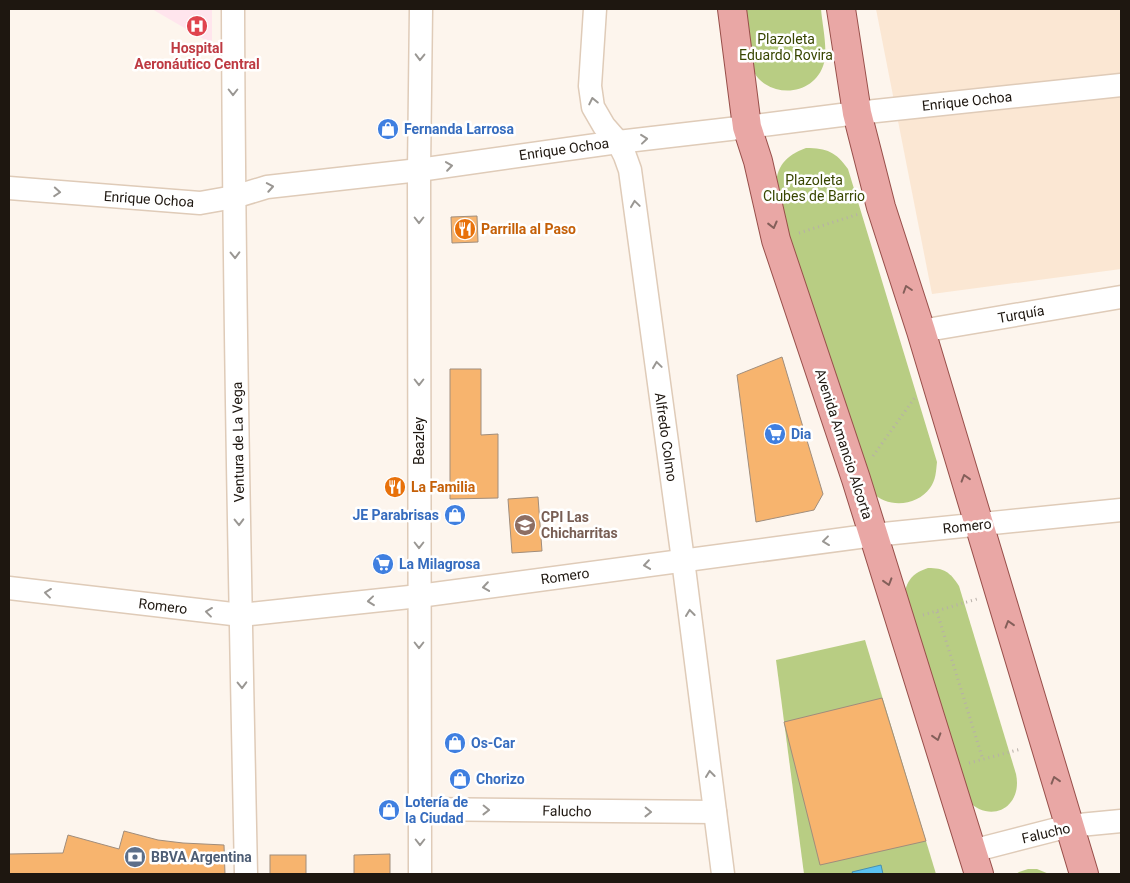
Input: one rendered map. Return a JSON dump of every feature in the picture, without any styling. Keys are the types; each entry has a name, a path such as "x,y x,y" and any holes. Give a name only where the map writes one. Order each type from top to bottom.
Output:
{"main road":[{"name":"Avenida Amancio Alcorta","path":"732,9 747,127 758,161 776,240 874,535 976,863"},
{"path":"841,9 857,113 881,207 921,331 1084,874"}],"street":[{"name":"Ventura de La Vega","path":"233,9 240,615 246,874"},
{"name":"Beazley","path":"420,874 419,170 421,9"},
{"name":"Alfredo Colmo","path":"595,9 590,86 593,107 604,126 618,142 630,170 723,874"},
{"name":"Enrique Ochoa","path":"9,188 200,203 234,197 267,187 419,170 618,142 857,113 1121,86"},
{"name":"Turquía","path":"921,331 1121,297"},
{"name":"Romero","path":"9,588 240,615 419,596 874,535 1121,510"},
{"name":"Falucho","path":"420,809 715,812"},
{"name":"Falucho","path":"976,863 1070,826 1121,821"}],"path":[{"path":"776,240 881,207"},
{"path":"856,479 933,372"},
{"path":"901,622 999,592"},
{"path":"937,612 983,760"},
{"path":"946,769 1044,742"}],"shaded area":[{"name":"Hospital Aeronáutico Central","path":"152,9 212,9 212,44"},
{"path":"876,9 1121,9 1121,269 932,294"}],"green space":[{"name":"Plazoleta Eduardo Rovira","path":"743,9 821,9 825,57 820,72 815,79 800,89 791,90 774,88 760,80 752,68"},
{"name":"Plazoleta Clubes de Barrio","path":"806,148 830,152 848,169 937,462 935,479 930,488 918,499 910,502 894,503 886,501 872,492 865,483 776,192 777,176 782,164 798,151"},
{"path":"928,568 946,572 953,577 959,586 1016,774 1017,786 1015,796 1003,809 986,811 976,807 967,800 904,594 907,584 912,577"},
{"path":"865,640 936,874 804,874 776,660"},
{"path":"1028,869 1037,869 1049,874 1016,874"}],"water":[{"path":"881,865 883,874 853,874 852,872"}],"building":[{"name":"Parrilla al Paso","path":"477,216 478,242 452,243 451,217"},
{"name":"Dia","path":"782,357 823,494 814,510 756,522 737,375"},
{"path":"450,369 481,369 481,435 498,434 498,498 450,499"},
{"name":"CPI Las Chicharritas","path":"538,497 542,551 512,553 508,499"},
{"path":"882,698 926,841 820,865 784,722"},
{"path":"124,831 158,840 224,845 225,874 9,874 9,854 63,853 68,835 119,849"},
{"path":"390,854 390,874 354,874 354,855"},
{"path":"270,855 306,855 306,874 270,874"}],"place":[{"name":"Hospital Aeronáutico Central","path":"197,26"},
{"name":"Fernanda Larrosa","path":"388,129"},
{"name":"Parrilla al Paso","path":"465,229"},
{"name":"Dia","path":"775,434"},
{"name":"La Familia","path":"395,487"},
{"name":"JE Parabrisas","path":"455,515"},
{"name":"CPI Las Chicharritas","path":"525,525"},
{"name":"La Milagrosa","path":"383,564"},
{"name":"Os-Car","path":"455,743"},
{"name":"Chorizo","path":"460,779"},
{"name":"Lotería de la Ciudad","path":"389,810"},
{"name":"BBVA Argentina","path":"135,857"}]}
